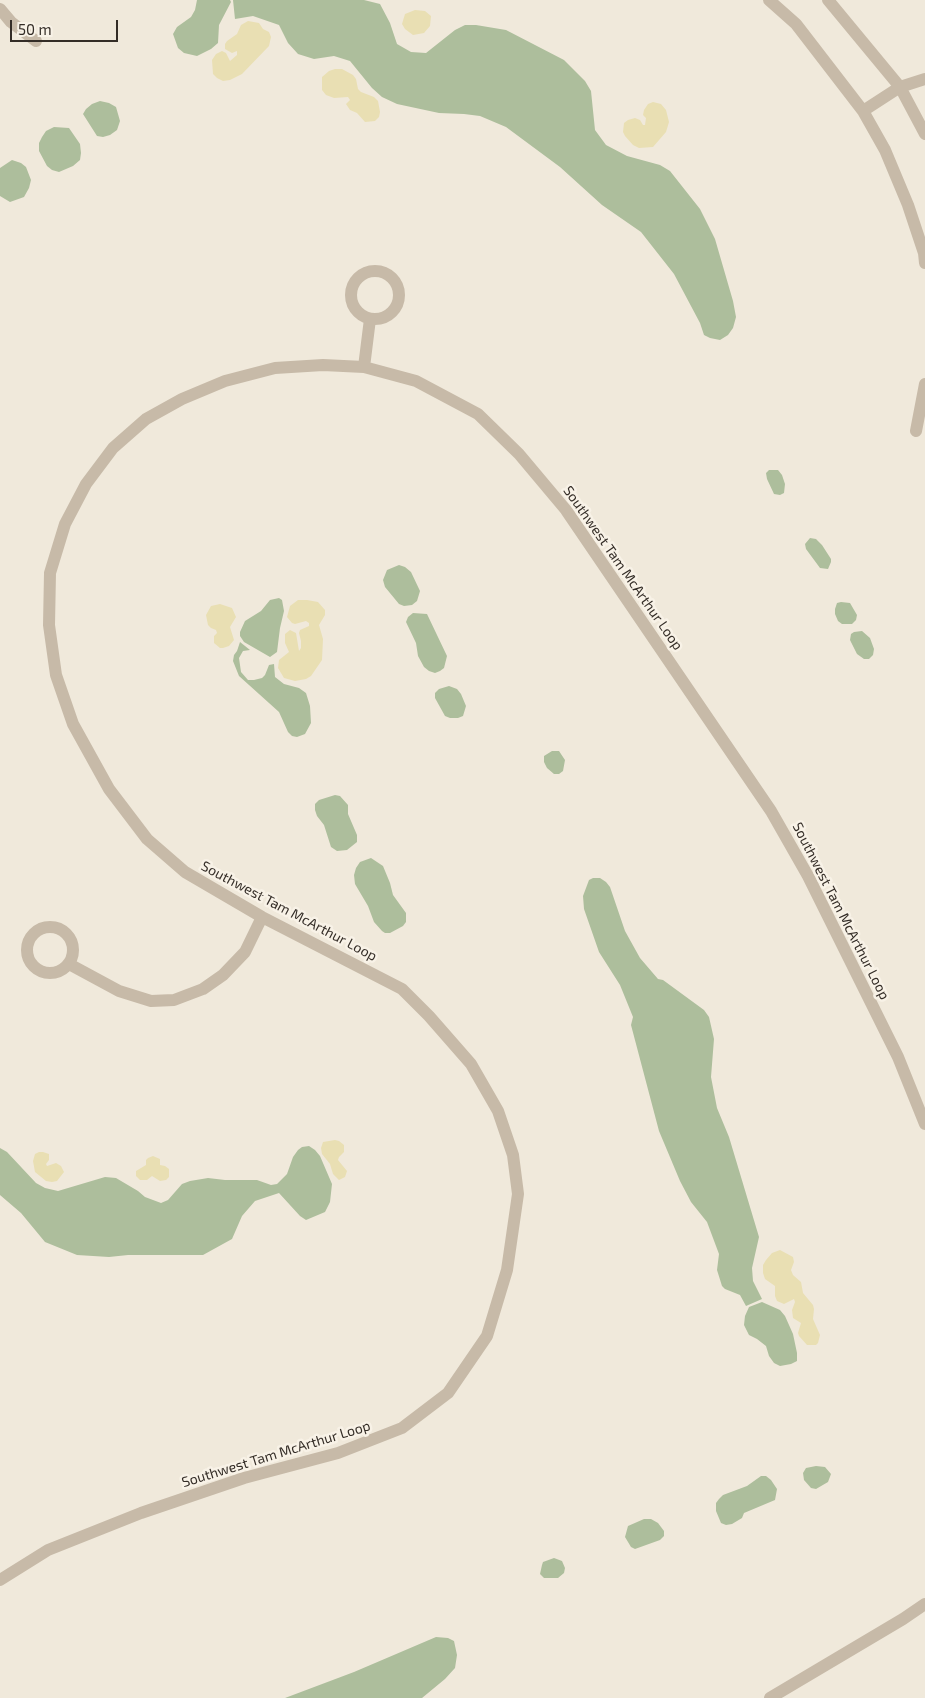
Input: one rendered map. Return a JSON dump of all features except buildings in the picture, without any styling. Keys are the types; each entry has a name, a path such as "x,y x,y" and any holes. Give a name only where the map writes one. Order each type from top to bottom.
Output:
{"street":[{"path":"769,0 796,24 863,111 885,150 908,205 924,254 925,263"},
{"path":"828,0 900,87 925,134"},
{"path":"0,9 11,22 36,41"},
{"path":"863,111 900,87 925,79"},
{"path":"364,367 370,319"},
{"name":"Southwest Tam McArthur Loop","path":"0,1580 48,1550 141,1513 244,1478 338,1453 402,1428 448,1393 488,1336 507,1270 518,1194 513,1155 498,1112 471,1064 430,1016 402,989 262,917 185,872 147,839 108,789 73,724 56,675 49,625 50,573 65,524 86,484 113,448 146,420 182,399 225,381 275,368 323,365 364,367 416,381 478,414 519,454 566,510 771,811 808,876 898,1057 925,1124"},
{"path":"916,431 925,384"},
{"path":"69,964 119,991 151,1001 174,1000 203,989 223,975 244,952 262,917"},
{"path":"770,1698 903,1620 925,1604"}],"green space":[{"path":"197,0 230,0 231,2 219,25 218,43 197,56 184,53 178,48 173,34 177,27 191,17"},
{"path":"233,0 364,0 380,4 390,23 397,44 411,52 426,53 455,30 465,25 476,25 506,30 564,60 585,81 591,91 595,130 606,145 627,156 660,165 670,171 700,209 715,239 733,301 736,317 733,328 728,335 720,340 704,335 700,323 674,274 641,232 602,205 560,167 506,127 480,116 439,113 397,104 382,97 372,88 350,61 334,56 314,59 298,54 288,43 279,25 253,16 235,19"},
{"path":"100,101 116,107 120,121 117,130 103,137 97,136 83,114 92,104"},
{"path":"54,127 69,128 80,144 81,153 80,160 73,166 59,172 47,166 39,151 39,143 42,137 46,131"},
{"path":"12,160 26,167 31,180 24,197 10,202 0,196 0,168"},
{"path":"769,470 778,470 782,475 785,484 784,493 780,495 774,494 767,479 766,473"},
{"path":"810,538 816,539 822,545 831,559 828,569 820,568 806,549 805,544"},
{"path":"399,565 411,572 420,591 417,601 412,605 404,606 399,604 385,587 383,580 387,570"},
{"path":"279,598 282,600 284,611 277,652 270,657 244,642 240,632 245,621 261,611 270,600"},
{"path":"837,603 850,603 857,615 856,620 852,624 842,624 838,621 835,609"},
{"path":"413,613 427,614 447,656 444,668 440,671 435,673 429,671 424,667 418,656 416,643 406,622"},
{"path":"862,631 870,638 874,649 873,655 869,659 864,659 857,654 850,640 851,634"},
{"path":"240,642 250,650 243,651 239,658 241,672 248,680 262,678 269,665 274,664 275,677 284,684 299,688 306,693 310,706 311,723 305,734 297,737 292,736 288,732 279,712 239,676 233,661"},
{"path":"449,686 457,689 466,706 463,716 458,718 445,716 435,698 435,693 439,689"},
{"path":"552,751 559,751 565,760 563,771 559,774 554,774 547,768 544,762 544,756"},
{"path":"335,795 340,796 348,805 348,814 357,835 357,842 347,850 337,851 331,847 324,825 315,810 315,804 319,800"},
{"path":"371,858 383,866 393,895 406,913 406,922 403,926 390,933 382,931 374,922 368,906 355,884 354,875 356,868 360,862"},
{"path":"600,878 610,887 625,931 640,958 658,979 663,980 704,1010 709,1017 714,1039 711,1077 717,1108 729,1137 759,1237 752,1268 753,1281 762,1299 746,1306 740,1295 722,1286 717,1270 719,1254 707,1222 691,1202 659,1131 631,1025 633,1017 620,985 599,952 584,909 583,896 589,880"},
{"path":"309,1146 320,1156 332,1184 330,1202 325,1212 306,1220 279,1193 255,1201 242,1216 232,1239 203,1255 128,1255 109,1257 77,1255 45,1242 21,1213 0,1195 0,1148 7,1152 36,1183 45,1188 58,1191 105,1177 116,1178 145,1197 161,1203 168,1200 182,1184 208,1178 257,1180 271,1185 277,1184 287,1174 293,1157 298,1150"},
{"path":"762,1302 780,1310 785,1316 793,1334 797,1361 780,1366 774,1363 769,1356 766,1346 749,1335 744,1325 745,1316 749,1307"},
{"path":"825,1467 831,1474 828,1482 816,1489 811,1488 804,1480 803,1473 806,1468"},
{"path":"761,1476 766,1476 771,1480 777,1489 775,1500 744,1513 742,1518 732,1524 726,1525 721,1523 716,1511 716,1503 719,1499 723,1495 747,1486"},
{"path":"644,1519 651,1519 658,1523 664,1531 664,1536 660,1540 635,1549 631,1547 625,1537 628,1526"},
{"path":"554,1558 562,1561 565,1568 564,1573 558,1578 544,1578 540,1574 543,1562"},
{"path":"436,1637 448,1638 454,1641 457,1655 455,1668 422,1698 285,1698 354,1672"}],"sand":[{"path":"415,10 425,11 431,16 430,26 424,33 413,35 402,24 405,14"},
{"path":"248,21 259,23 263,29 269,32 271,37 269,46 242,74 223,81 213,74 212,60 216,54 222,51 226,53 230,61 237,55 237,51 232,53 225,49 225,44 237,34 241,25"},
{"path":"335,69 342,69 353,75 358,89 378,101 380,112 379,117 375,121 365,122 357,113 350,110 346,104 350,100 348,97 334,98 326,95 322,90 322,77"},
{"path":"653,102 661,104 666,110 669,122 666,132 653,147 639,148 633,145 625,136 623,132 624,123 635,118 645,125 644,110 648,104"},
{"path":"298,600 318,602 325,610 325,615 319,625 323,639 322,660 311,676 295,681 284,678 278,668 279,660 289,652 285,643 285,634 290,630 296,633 299,651 301,648 300,630 309,626 309,623 306,621 292,623 287,617 290,606"},
{"path":"220,604 232,608 236,617 230,627 234,640 229,646 223,648 214,643 214,636 217,633 216,630 208,625 206,615 211,606"},
{"path":"335,1140 344,1145 344,1152 338,1160 347,1171 345,1177 339,1180 333,1174 330,1164 322,1154 321,1148 323,1142"},
{"path":"39,1152 49,1154 47,1166 56,1163 61,1166 64,1172 57,1181 46,1181 35,1172 33,1161 35,1154"},
{"path":"153,1156 160,1159 160,1165 169,1169 169,1177 166,1180 160,1181 152,1176 147,1180 140,1180 136,1176 136,1171 146,1165 146,1160"},
{"path":"780,1250 793,1257 794,1262 791,1270 793,1275 801,1282 803,1293 813,1305 813,1319 820,1335 816,1345 807,1345 799,1336 801,1323 793,1318 794,1299 784,1304 777,1301 775,1286 765,1279 763,1265 772,1253"}]}
